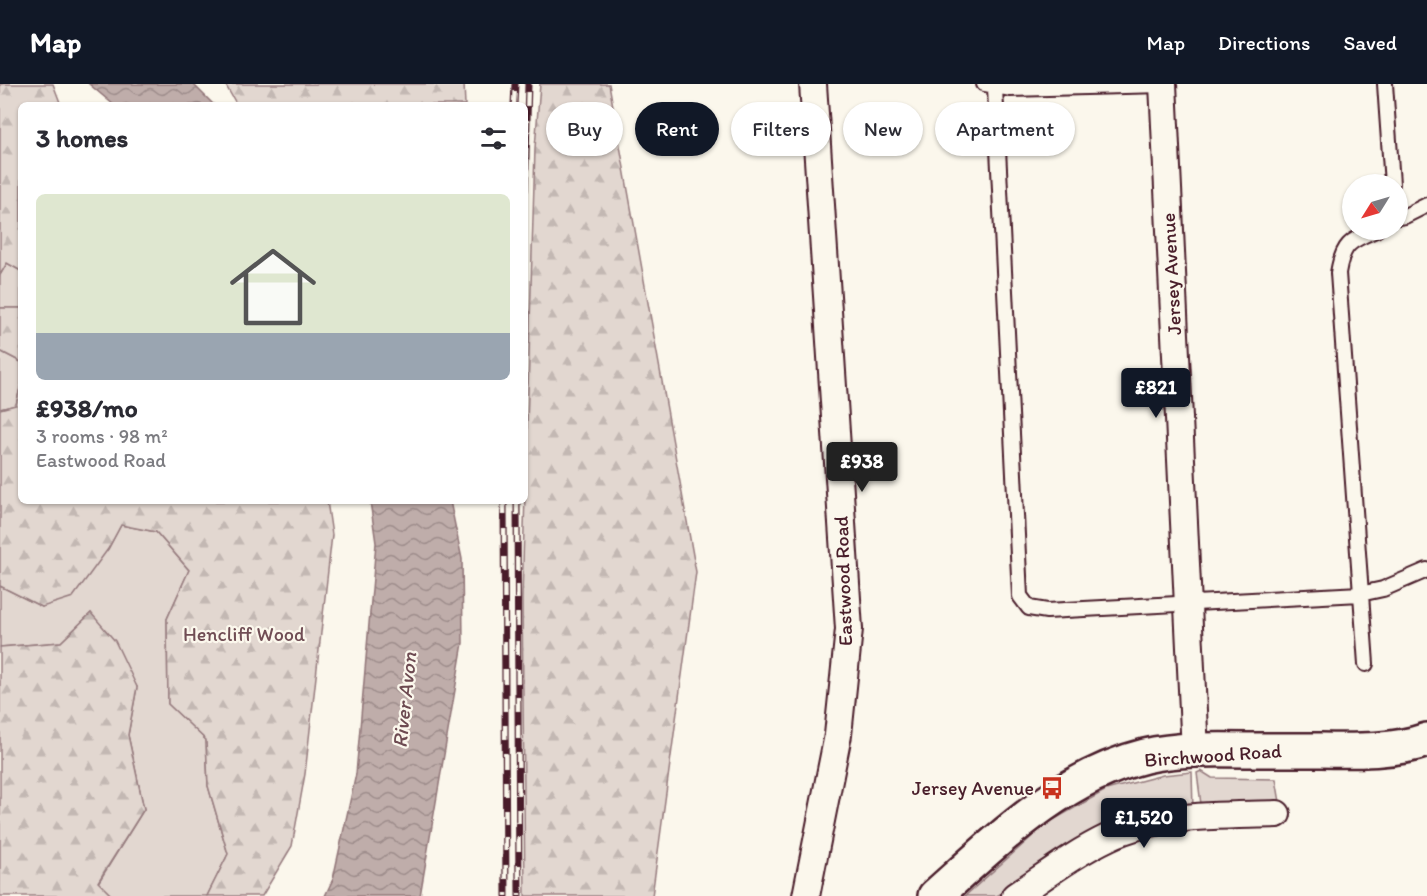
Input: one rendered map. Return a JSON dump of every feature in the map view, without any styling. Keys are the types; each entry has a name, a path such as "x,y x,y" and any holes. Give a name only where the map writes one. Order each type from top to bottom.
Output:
{"street":[{"name":"Eastwood Road","path":"806,896 838,735 849,629 813,84"},
{"name":"Jersey Avenue","path":"1163,85 1186,604 1195,752"},
{"name":"Birchwood Road","path":"935,896 1039,807 1094,773 1146,756 1195,752 1376,748 1414,744 1427,740"},
{"path":"1015,896 1080,852 1111,836 1148,825 1196,818 1277,814"}],"lane":[{"path":"1385,84 1391,174"},
{"path":"1163,85 989,86 1020,596 1029,608 1047,611 1360,594 1383,589 1427,570"},
{"path":"1408,214 1427,205"},
{"path":"1354,240 1341,252 1338,273 1366,664"}],"green space":[{"path":"0,84 53,84 60,102 18,102 18,269 7,263 0,275"},
{"path":"225,84 464,84 465,102 235,102"},
{"path":"540,84 609,84 612,102 546,102 546,156 622,156 696,572 652,896 525,896 522,598 525,504 528,504 528,390 535,148"},
{"path":"7,263 18,269 18,308 0,308 0,275"},
{"path":"0,308 18,308 18,360 0,351"},
{"path":"0,351 18,360 18,397 16,405 0,409"},
{"name":"Hencliff Wood","path":"18,397 18,504 327,504 332,535 305,774 292,846 262,896 207,896 228,854 208,786 206,740 168,704 167,619 189,570 156,532 121,525 108,549 73,597 42,607 0,586 0,409 16,405"},
{"path":"121,525 156,532 189,570 167,619 168,704 206,740 208,786 228,854 207,896 112,896 98,883 144,809 128,735 137,687 91,613 61,642 0,647 0,586 42,607 108,549"},
{"path":"91,613 115,641 137,687 128,735 144,809 98,882 112,896 0,896 0,647 61,642"},
{"path":"1201,771 1212,778 1276,779 1280,802 1202,812 1197,773"},
{"path":"1192,772 1193,811 1041,868 997,896 965,896 1046,824 1106,790 1163,775"}],"water":[{"path":"89,84 193,84 211,102 110,102"},
{"name":"River Avon","path":"370,504 451,504 462,559 463,643 420,896 325,896 333,879 356,774 376,543"}],"railway":[{"path":"514,102 515,84"},
{"path":"527,102 528,84"},
{"path":"504,504 506,896"},
{"path":"517,504 519,896"}],"place":[{"name":"Jersey Avenue","path":"1052,788"}]}
